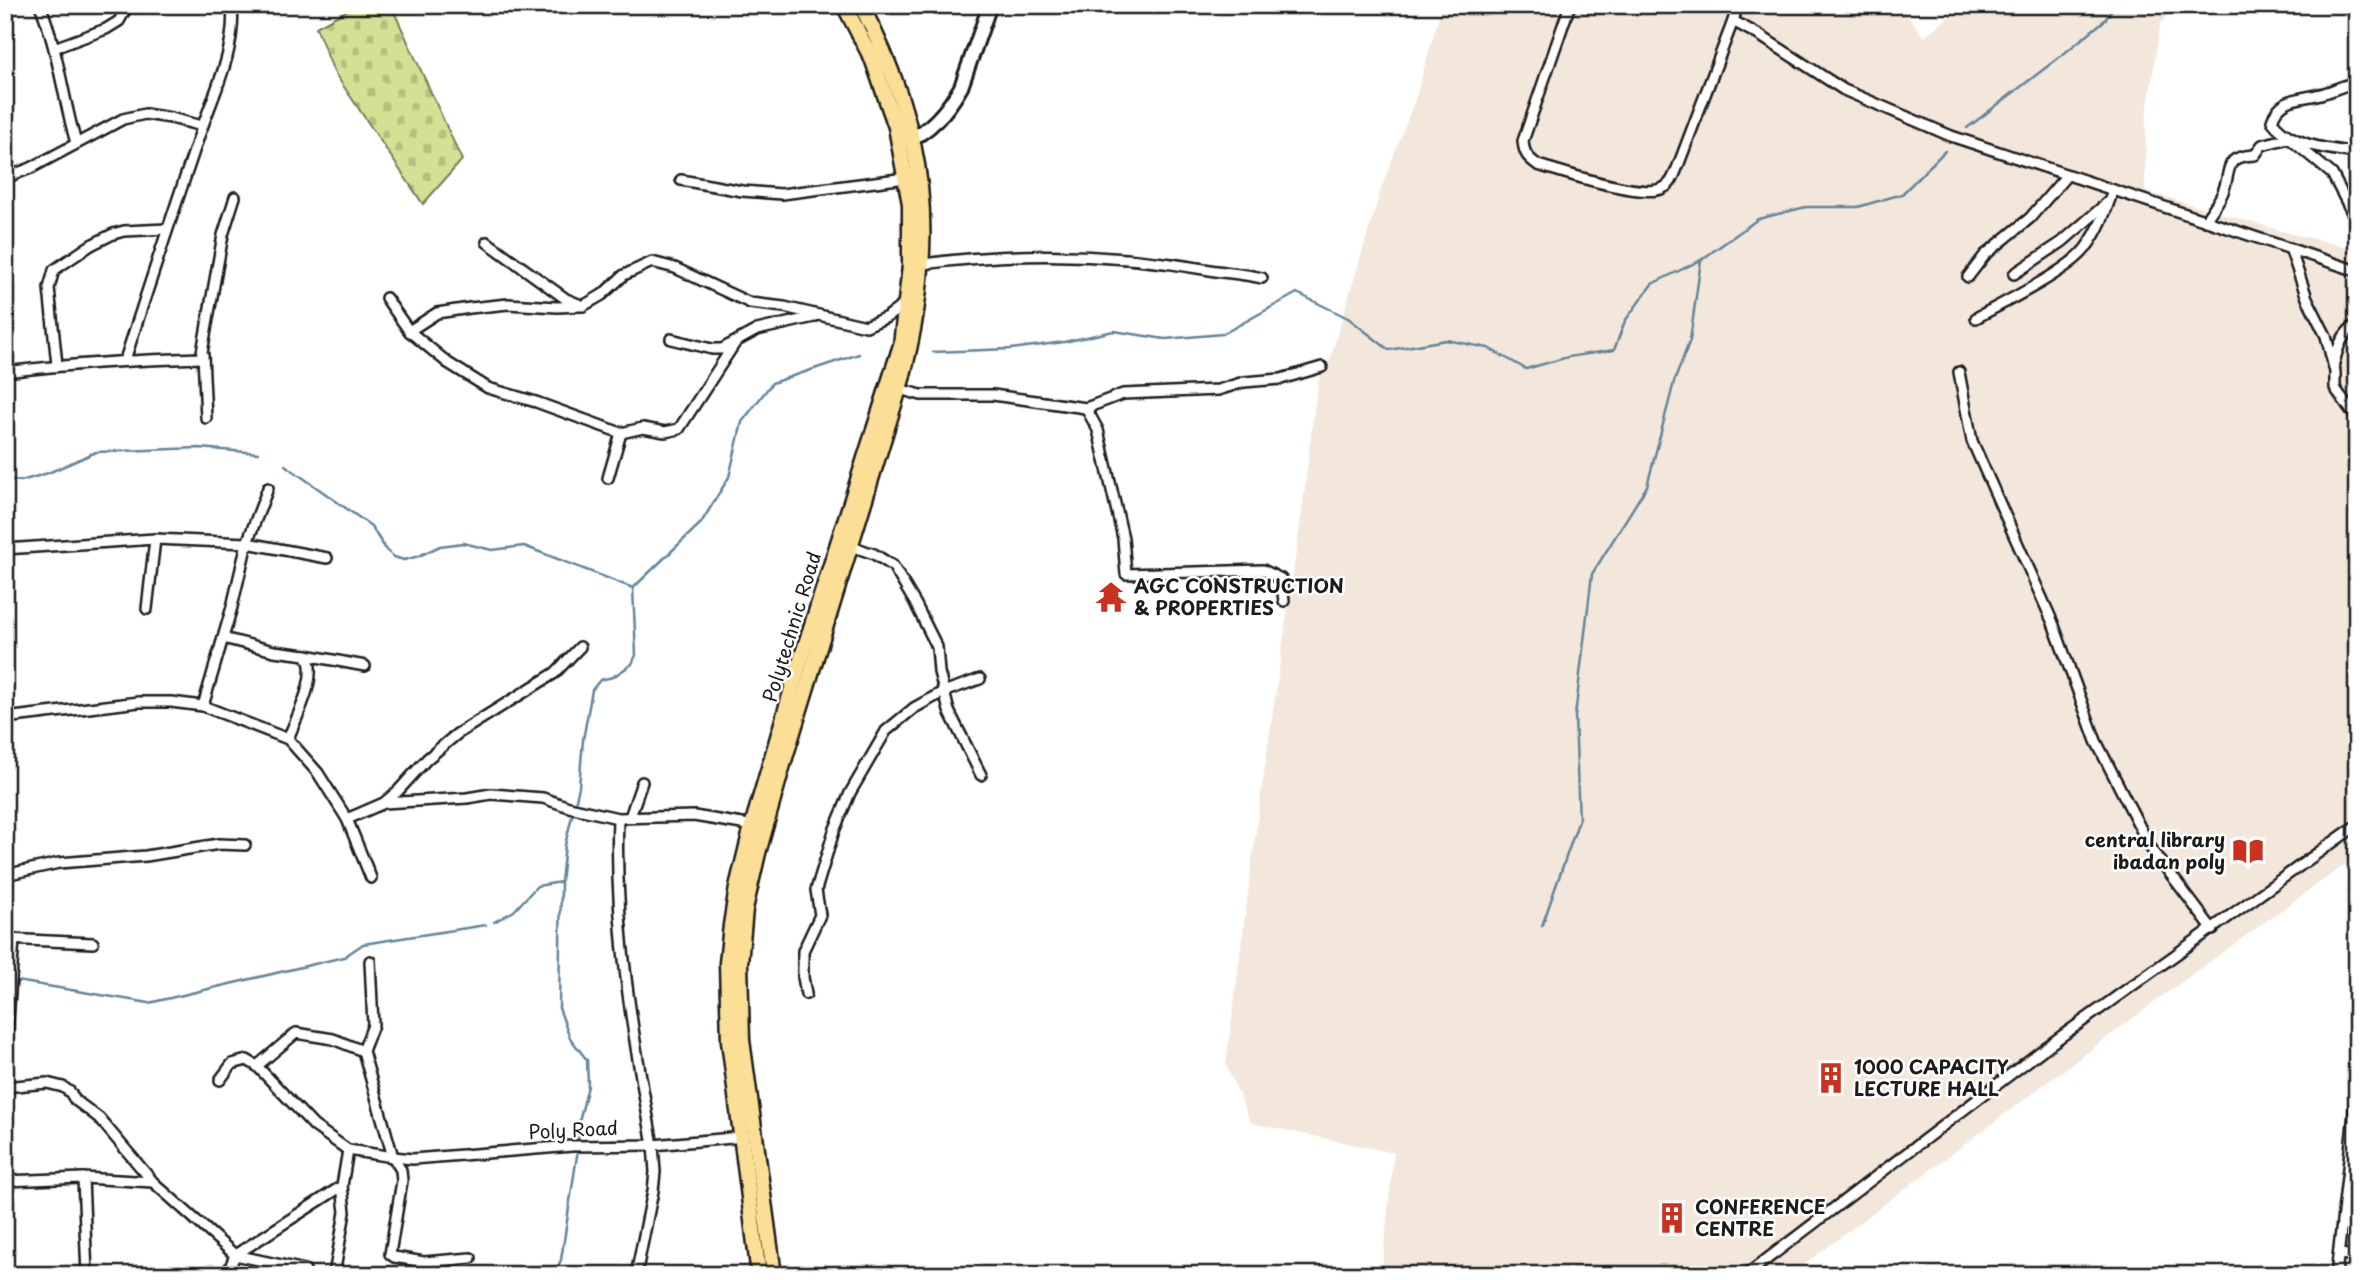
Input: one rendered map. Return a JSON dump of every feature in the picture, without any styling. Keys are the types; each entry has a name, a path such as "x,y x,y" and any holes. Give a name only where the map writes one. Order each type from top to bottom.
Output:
{"main road":[{"name":"Polytechnic Road","path":"844,5 902,125"},
{"name":"Polytechnic Road","path":"774,1275 729,1041 727,963 737,887 852,546 899,389 911,343 923,264 922,206 885,54 861,5"},
{"path":"906,140 947,109 961,87 990,5"},
{"path":"902,125 937,118"},
{"name":"Polytechnic Road","path":"758,827 796,675 901,345 912,228 906,178 906,140"},
{"name":"Polytechnic Road","path":"749,1136 759,1275"}],"street":[{"path":"40,5 54,48 65,105 76,143"},
{"path":"54,48 106,29 118,21 128,5"},
{"path":"125,360 167,229 219,83 234,21 232,5"},
{"path":"1570,5 1523,141 1524,152 1538,165 1652,192 1672,181 1738,5"},
{"path":"1732,21 1759,35 1844,90 1951,136 2357,271"},
{"path":"2357,83 2294,98 2280,105 2273,121 2278,130 2332,174 2357,222"},
{"path":"5,178 31,169 124,119 145,114 202,126"},
{"path":"2205,221 2222,195 2230,163 2239,156 2255,156 2262,145 2289,138 2338,151 2357,153"},
{"path":"1968,276 1985,255 2029,218 2067,175"},
{"path":"681,180 742,191 782,194 906,178"},
{"path":"1976,318 2016,296 2084,250 2103,219 2113,190"},
{"path":"206,418 203,355 218,255 235,197"},
{"path":"2014,274 2062,242 2109,202"},
{"path":"57,365 49,288 54,270 113,234 167,229"},
{"path":"487,242 566,299 583,306"},
{"path":"2290,248 2307,298 2326,337 2334,366 2335,388 2357,419"},
{"path":"923,264 964,258 1047,255 1163,262 1262,278"},
{"path":"409,331 438,313 470,308 508,304 583,306 602,295 624,275 652,262 675,268 750,303 785,307 866,326 887,317 906,303"},
{"path":"386,298 409,331 447,363 488,388 536,402 621,433 643,428 665,432 679,429 735,343"},
{"path":"671,339 722,349 757,330 820,316"},
{"path":"2334,366 2338,347 2346,333 2357,324"},
{"path":"5,372 125,360 201,358 203,355"},
{"path":"899,389 921,395 993,395 1086,408 1124,394 1218,390 1244,382 1281,379 1322,367"},
{"path":"1959,372 1972,440 2053,623 2096,741 2150,847 2213,930"},
{"path":"1086,408 1098,430 1123,538 1126,574 1263,570 1281,579 1284,601"},
{"path":"608,478 621,433"},
{"path":"204,706 247,543 268,488"},
{"path":"147,609 155,539"},
{"path":"5,549 155,539 247,543 327,558"},
{"path":"852,546 874,554 893,566 937,647 943,692 949,710 981,775"},
{"path":"223,638 274,651 365,666"},
{"path":"347,819 384,803 426,759 457,734 555,673 580,647"},
{"path":"288,739 310,679 310,661 306,655"},
{"path":"806,994 803,951 820,915 816,890 834,831 850,793 886,732 914,708 943,692 980,679"},
{"path":"5,718 139,702 171,702 204,706 288,739 318,773 347,819 371,878"},
{"path":"630,817 642,782"},
{"path":"384,803 491,794 543,798 618,818 694,816 758,827"},
{"path":"618,818 619,912 626,980 655,1172 636,1275"},
{"path":"1746,1275 2045,1048 2357,825"},
{"path":"5,875 59,863 146,856 219,844 245,845"},
{"path":"5,1058 12,976 10,940 93,943"},
{"path":"370,961 373,1026 363,1051 393,1157 401,1170 402,1181 390,1254 424,1262 471,1258"},
{"path":"257,1066 296,1033 333,1039 363,1051"},
{"path":"220,1080 232,1064 247,1060 257,1066 314,1126 348,1150 342,1186 345,1212 334,1275"},
{"path":"5,1087 47,1083 70,1092 75,1100 99,1118 153,1182 235,1255 305,1270"},
{"path":"2336,1275 2357,1088"},
{"name":"Poly Road","path":"348,1150 412,1159 572,1146 653,1145 749,1136"},
{"path":"5,1181 83,1178 153,1182"},
{"path":"83,1178 87,1275"},
{"path":"227,1275 235,1255 342,1186"},
{"path":"2339,1254 2357,1256"}],"shaded area":[{"path":"1442,5 1900,5 1924,37 1963,5 2175,5 2160,25 2146,121 2145,191 2292,234 2357,249 2357,856 2184,980 1790,1275 1381,1275 1394,1153 1251,1123 1226,1065 1319,380 1330,359 1382,186 1416,97"}],"green space":[{"path":"357,5 391,5 462,160 423,204 334,72 316,27"}],"waterway":[{"path":"1967,128 2105,20 2115,5"},
{"path":"933,352 1011,349 1064,342 1114,331 1165,339 1223,334 1297,293 1348,318 1389,350 1446,340 1488,348 1526,369 1568,357 1614,350 1625,321 1652,284 1701,260 1758,219 1806,207 1858,207 1902,194 1945,151"},
{"path":"1542,926 1579,820 1575,716 1592,574 1647,486 1674,382 1690,340 1701,260"},
{"path":"578,1142 580,1118 588,1086 587,1060 570,1038 559,1008 561,882 565,845 579,787 583,740 592,690 600,680 613,677 632,664 636,655 633,588 701,523 729,477 742,422 772,383 859,354"},
{"path":"5,479 21,481 48,473 96,452 199,448 258,453"},
{"path":"285,465 371,526 386,550 394,557 404,560 440,546 463,543 492,550 524,546 633,588"},
{"path":"494,922 514,911 537,886 561,882"},
{"path":"5,979 149,1003 344,957 363,944 486,925"},
{"path":"554,1275 561,1260 578,1149"}],"place":[{"name":"AGC CONSTRUCTION & PROPERTIES","path":"1111,597"},
{"name":"central library ibadan poly","path":"2248,851"},
{"name":"1000 CAPACITY LECTURE HALL","path":"1831,1078"},
{"name":"CONFERENCE CENTRE","path":"1672,1218"}]}
